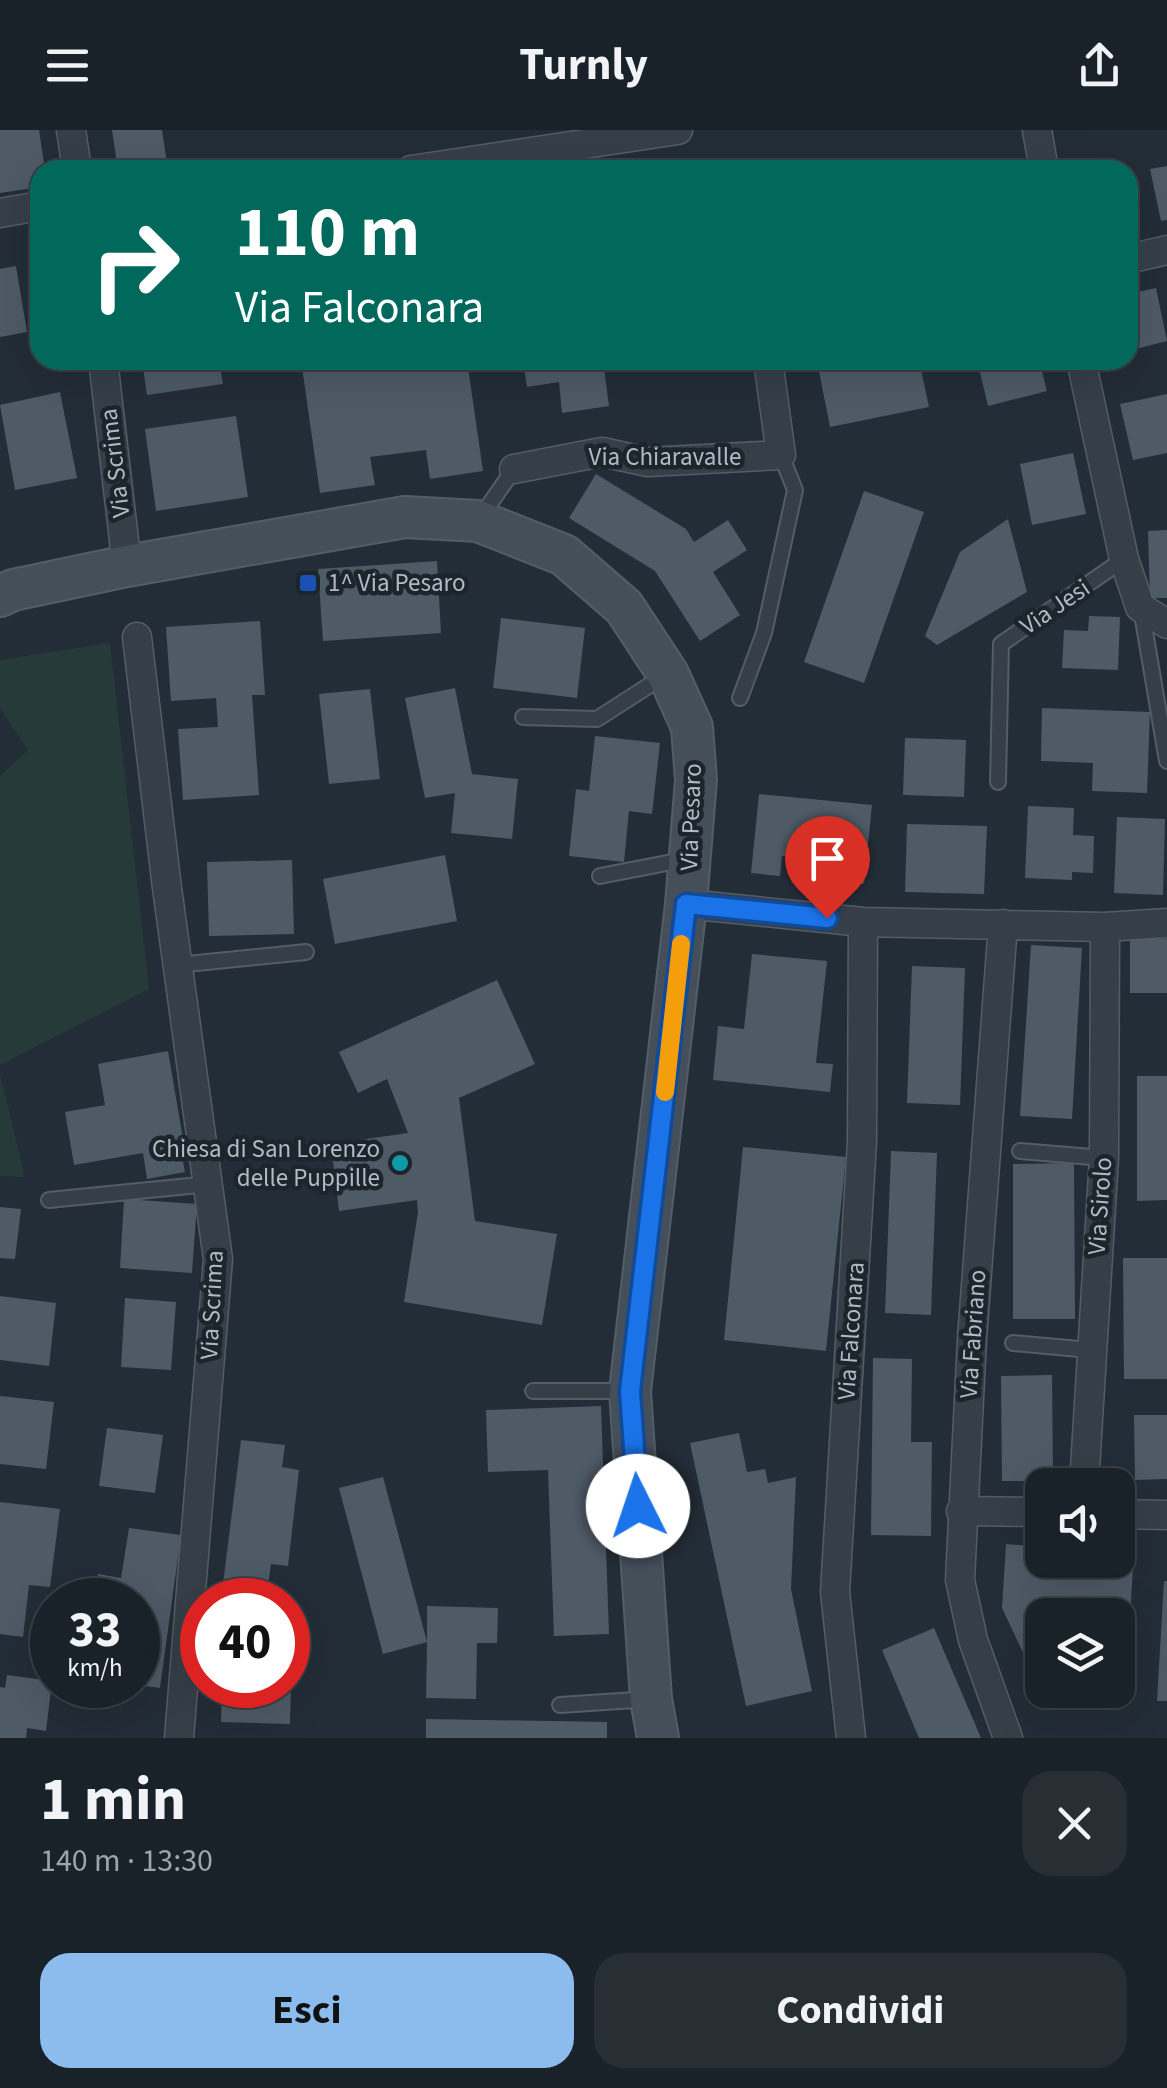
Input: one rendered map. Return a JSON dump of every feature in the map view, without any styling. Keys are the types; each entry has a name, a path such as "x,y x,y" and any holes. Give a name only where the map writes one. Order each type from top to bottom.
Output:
{"street":[{"path":"71,130 76,160"},
{"path":"477,160 678,130"},
{"path":"1037,130 1042,160"},
{"path":"0,212 30,208"},
{"path":"1138,257 1167,250"},
{"name":"Via Scrima","path":"104,370 127,566"},
{"path":"769,370 781,455"},
{"path":"1083,370 1124,559 1140,608 1167,624"},
{"name":"Via Chiaravalle","path":"514,469 602,452 648,462 781,455"},
{"name":"Via Pesaro","path":"0,596 127,566 405,517 478,521 564,555 624,607 668,674 692,727 696,780 691,858 630,1391 654,1719"},
{"name":"Via Scrima","path":"137,637 218,1259 178,1738"},
{"path":"686,904 862,922 1105,927 1167,924"},
{"name":"Via Falconara","path":"851,1738 835,1592 862,1142 862,922"},
{"name":"Via Fabriano","path":"1003,924 961,1511 960,1580 972,1640 1008,1738"},
{"name":"Via Sirolo","path":"1085,1468 1104,1158 1105,927"},
{"path":"961,1511 1025,1512"},
{"path":"1135,1514 1167,1515"}],"lane":[{"path":"740,698 764,633 795,490 781,455"},
{"path":"478,521 514,469"},
{"name":"Via Jesi","path":"998,782 1001,644 1124,559"},
{"path":"1140,608 1167,761"},
{"path":"523,717 596,719 668,674"},
{"path":"600,876 691,858"},
{"path":"177,965 306,952"},
{"path":"1020,1151 1104,1158"},
{"path":"49,1200 209,1184"},
{"path":"1013,1343 1090,1350"},
{"path":"533,1391 630,1391"},
{"name":"Via Pesaro","path":"560,1704 654,1719"}],"green space":[{"path":"110,643 149,989 0,1065 0,776 28,750 0,708 0,660"},
{"path":"0,1074 25,1177 0,1176"}],"building":[{"path":"0,130 39,130 44,160 30,160 30,188 0,193"},
{"path":"112,130 162,130 166,160 116,160"},
{"path":"1167,166 1167,220 1161,221 1150,169"},
{"path":"16,266 27,332 0,337 0,269"},
{"path":"1156,288 1167,341 1138,348 1138,292"},
{"path":"143,370 221,370 223,384 147,395"},
{"path":"302,370 468,370 483,471 430,479 426,450 370,457 375,485 320,493"},
{"path":"524,370 604,370 609,406 562,413 559,382 527,387"},
{"path":"819,370 921,370 929,407 830,427"},
{"path":"979,370 1042,370 1047,391 988,406"},
{"path":"60,392 77,478 15,490 0,405"},
{"path":"1167,394 1167,453 1133,460 1120,404"},
{"path":"236,416 248,497 156,511 145,429"},
{"path":"1073,453 1086,514 1032,525 1020,464"},
{"path":"596,474 686,529 694,542 728,520 747,550 713,572 740,615 700,641 655,571 569,518"},
{"path":"864,491 924,512 864,683 804,662"},
{"path":"1008,519 1027,592 937,645 925,636 960,552"},
{"path":"1167,530 1167,598 1150,598 1148,531"},
{"path":"437,561 441,633 323,641 318,569"},
{"path":"1089,616 1120,617 1118,670 1062,668 1064,630 1088,631"},
{"path":"501,618 585,628 577,698 493,688"},
{"path":"260,621 265,695 252,695 259,795 183,800 178,729 218,727 216,698 171,701 166,627"},
{"path":"455,688 472,774 518,779 512,839 451,833 455,793 425,798 405,698"},
{"path":"370,689 380,779 329,784 319,694"},
{"path":"1042,708 1150,712 1147,793 1092,791 1093,763 1041,761"},
{"path":"595,736 660,743 652,814 629,811 624,862 569,856 576,789 589,791"},
{"path":"905,738 966,740 964,797 903,795"},
{"path":"759,794 872,805 864,884 817,879 819,860 782,856 780,876 751,873"},
{"path":"1028,806 1074,808 1073,835 1094,836 1093,873 1072,872 1072,880 1025,878"},
{"path":"1117,817 1165,819 1163,895 1114,893"},
{"path":"907,824 987,826 984,894 905,892"},
{"path":"445,855 457,921 335,944 323,879"},
{"path":"292,860 294,934 209,936 207,862"},
{"path":"1130,939 1167,939 1167,993 1130,993"},
{"path":"1031,945 1082,948 1072,1119 1020,1116"},
{"path":"752,954 827,961 816,1063 833,1064 830,1092 713,1080 718,1026 744,1029"},
{"path":"912,966 965,968 960,1105 907,1103"},
{"path":"497,980 535,1064 459,1098 475,1221 557,1234 542,1325 404,1302 417,1200 339,1211 331,1144 408,1133 387,1079 358,1093 339,1052"},
{"path":"168,1051 185,1172 147,1179 143,1153 74,1165 65,1112 105,1105 98,1064"},
{"path":"1137,1076 1167,1076 1167,1200 1137,1201"},
{"path":"743,1147 846,1157 826,1351 724,1340"},
{"path":"891,1151 937,1153 931,1315 885,1313"},
{"path":"1074,1163 1075,1319 1013,1319 1013,1164"},
{"path":"124,1199 197,1204 192,1273 120,1268"},
{"path":"0,1207 21,1209 15,1259 0,1258"},
{"path":"1123,1258 1167,1258 1167,1379 1124,1379"},
{"path":"0,1296 56,1303 49,1366 0,1360"},
{"path":"125,1298 176,1302 171,1370 121,1367"},
{"path":"873,1358 912,1359 911,1442 932,1442 931,1536 871,1535"},
{"path":"1052,1375 1053,1468 1025,1468 1025,1481 1002,1481 1001,1376"},
{"path":"0,1396 54,1402 46,1469 0,1464"},
{"path":"601,1406 609,1634 554,1636 548,1470 488,1472 486,1410"},
{"path":"1134,1415 1167,1415 1167,1479 1135,1480"},
{"path":"107,1428 163,1435 155,1493 99,1486"},
{"path":"739,1433 747,1472 765,1469 768,1483 796,1477 791,1589 812,1691 746,1706 690,1443"},
{"path":"241,1440 285,1445 282,1467 299,1470 288,1566 271,1564 269,1578 224,1578"},
{"path":"383,1477 427,1642 383,1654 339,1488"},
{"path":"0,1502 60,1509 51,1578 30,1578 23,1637 0,1634"},
{"path":"129,1528 181,1535 160,1688 160,1578 121,1578"},
{"path":"1006,1544 1025,1546 1025,1578 1132,1578 1131,1598 1025,1598 1025,1657 1002,1608"},
{"path":"1164,1581 1167,1701 1157,1701"},
{"path":"427,1606 498,1608 497,1643 477,1643 476,1699 426,1698"},
{"path":"934,1628 981,1738 919,1738 882,1650"},
{"path":"7,1675 30,1678 30,1708 49,1708 46,1731 27,1728 26,1738 0,1738 0,1687 5,1688"},
{"path":"221,1708 290,1708 290,1724 221,1722"},
{"path":"426,1719 607,1722 607,1738 426,1738"}],"slow traffic":[{"path":"665,1092 681,944"}],"place":[{"name":"1^ Via Pesaro","path":"308,583"},
{"name":"Chiesa di San Lorenzo delle Puppille","path":"400,1163"}],"route":[{"path":"638,1506 630,1391 686,904 827,918"}]}
